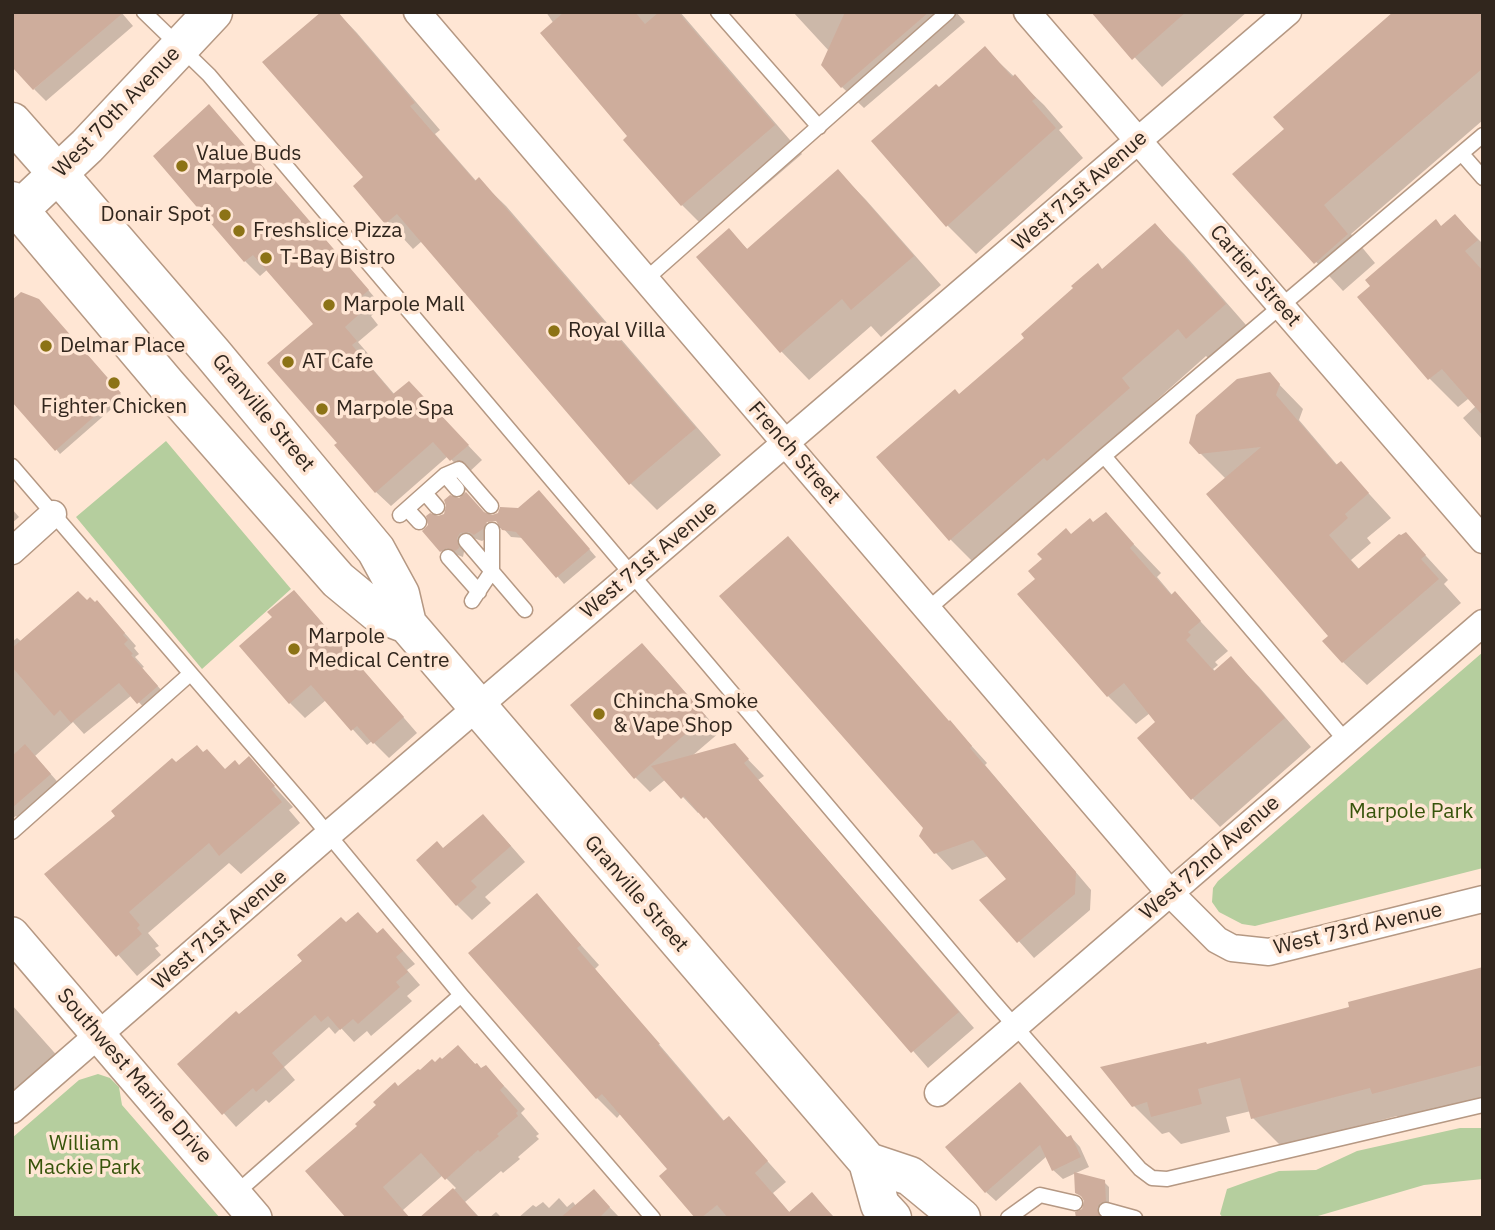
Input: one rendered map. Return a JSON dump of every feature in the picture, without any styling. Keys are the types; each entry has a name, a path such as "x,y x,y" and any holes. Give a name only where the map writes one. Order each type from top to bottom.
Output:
{"main road":[{"name":"West 70th Avenue","path":"16,205 87,146 213,12"},
{"name":"Granville Street","path":"12,122 214,354 376,550 400,594 407,624 868,1162 880,1205 892,1218"},
{"name":"Granville Street","path":"16,205 166,384 338,580 378,613 407,624"},
{"path":"868,1162 910,1176 961,1218"}],"street":[{"name":"French Street","path":"417,12 1170,893"},
{"name":"Cartier Street","path":"1027,12 1483,540"},
{"name":"West 71st Avenue","path":"12,1110 328,835 1288,12"},
{"path":"12,551 54,514"},
{"name":"West 72nd Avenue","path":"938,1093 1483,623"},
{"name":"West 73rd Avenue","path":"1170,893 1217,940 1232,948 1269,951 1483,899"},
{"name":"Southwest Marine Drive","path":"12,934 245,1206"}],"lane":[{"path":"144,12 209,75 1015,1026 1140,1169 1152,1178 1178,1177 1483,1105"},
{"path":"719,12 820,127"},
{"path":"645,280 948,12"},
{"path":"927,610 1104,456 1483,135"},
{"path":"1462,154 1483,178"},
{"path":"1104,456 1346,741"},
{"path":"12,466 653,1218"},
{"path":"419,522 403,512 445,475 459,469 491,506"},
{"path":"445,475 457,489"},
{"path":"425,494 437,507"},
{"path":"448,557 475,596 492,571 492,530"},
{"path":"466,541 525,610"},
{"path":"12,832 190,674"},
{"path":"245,1206 461,995"},
{"path":"1008,1218 1040,1195 1075,1203"},
{"path":"1106,1210 1135,1218"}],"green space":[{"path":"166,441 291,589 202,669 76,517"},
{"name":"Marpole Park","path":"1483,652 1483,868 1255,926 1242,924 1219,912 1212,902 1213,888 1218,881"},
{"name":"William Mackie Park","path":"98,1074 110,1078 119,1087 122,1105 220,1218 12,1218 12,1138 79,1080"},
{"path":"1460,1128 1483,1128 1483,1179 1424,1185 1311,1218 1223,1218 1220,1214 1227,1189 1249,1181 1279,1171 1316,1170 1357,1151"}],"building":[{"path":"12,12 124,12 33,90 12,67"},
{"path":"321,12 338,12 415,103 410,106 475,181 479,177 696,428 629,485 397,214 385,224 353,186 363,177 262,62"},
{"path":"564,12 635,12 645,24 659,12 678,12 775,125 681,206 623,140 627,136 540,33"},
{"path":"845,12 929,12 841,88 821,65"},
{"path":"1091,12 1186,12 1132,60"},
{"path":"1393,12 1483,12 1483,68 1324,205 1348,234 1314,264 1232,174 1284,129 1273,117"},
{"path":"985,46 1012,77 1015,74 1036,98 1032,101 1056,128 946,227 871,141 936,84 939,87"},
{"path":"209,104 369,290 357,300 365,309 345,327 357,341 352,345 393,394 409,381 469,445 450,461 433,442 375,493 334,445 337,443 267,363 313,324 253,255 244,262 153,156"},
{"path":"838,169 914,256 851,310 842,299 780,353 696,257 729,228 747,249"},
{"path":"1455,214 1478,240 1465,251 1483,271 1483,416 1442,369 1428,380 1357,297 1370,286 1365,280 1436,219 1441,226"},
{"path":"1155,223 1226,304 1186,339 1178,329 1122,378 1130,388 1047,461 1044,458 949,541 876,457 955,389 959,394 1024,338 1021,334 1098,263 1102,269"},
{"name":"Delmar Place","path":"21,292 39,299 121,393 55,451 12,402 12,300"},
{"path":"1270,372 1280,384 1276,395 1336,465 1341,461 1369,493 1345,514 1348,518 1329,535 1358,569 1399,534 1406,532 1426,555 1421,559 1439,579 1342,663 1322,641 1328,636 1206,494 1261,447 1199,454 1189,443 1196,415 1237,379"},
{"path":"539,490 590,549 556,578 516,532 502,530 496,521 487,522 483,529 474,535 469,532 460,533 457,538 459,548 455,551 447,548 440,552 422,531 428,525 426,516 430,513 438,516 444,514 444,500 450,495 459,498 466,492 484,512 492,515 498,513 500,507 518,508"},
{"path":"1106,512 1134,544 1130,548 1171,595 1175,591 1201,621 1188,632 1191,635 1186,640 1214,671 1231,656 1285,718 1191,800 1137,738 1155,722 1124,683 1107,697 1017,594 1035,579 1028,571 1042,559 1037,554 1066,528 1071,534 1090,518 1093,522"},
{"path":"788,536 950,720 972,746 970,748 1076,872 1075,894 1017,943 979,900 1006,879 973,840 934,854 919,836 923,828 719,596"},
{"path":"294,590 404,717 373,744 357,726 351,731 311,685 289,704 239,646 272,617 267,612"},
{"path":"78,591 87,600 90,597 95,602 97,600 125,633 123,635 128,640 124,644 158,686 137,704 119,683 71,723 60,710 54,716 12,667 12,648"},
{"path":"642,643 706,716 634,779 570,705"},
{"path":"735,743 749,759 744,763 959,1012 911,1053 706,817 704,819 684,796 681,799 651,766"},
{"path":"25,744 51,774 12,808 12,756"},
{"path":"197,745 203,752 207,749 225,769 235,760 239,765 249,756 275,786 271,789 282,802 219,856 209,843 129,912 140,925 137,928 142,934 116,957 44,874 115,816 111,811 172,758 176,762"},
{"path":"483,814 511,846 471,881 477,887 456,906 416,860 437,841 443,848"},
{"path":"537,893 581,945 577,948 723,1121 729,1116 768,1161 755,1173 789,1212 812,1192 834,1218 728,1218 717,1205 701,1218 695,1218 659,1176 667,1169 602,1094 596,1099 468,953"},
{"path":"358,912 377,933 383,928 403,951 396,957 408,972 396,982 400,987 358,1024 353,1019 340,1030 328,1016 321,1022 315,1015 272,1053 284,1067 256,1092 253,1088 222,1115 177,1064 236,1011 239,1014 302,961 297,955 341,917 346,922"},
{"path":"1483,967 1483,1065 1372,1094 1370,1088 1251,1119 1240,1078 1198,1089 1202,1104 1151,1117 1147,1102 1132,1107 1100,1067 1206,1042 1207,1044 1349,1007 1348,1002"},
{"path":"458,1045 475,1064 481,1068 486,1065 504,1086 500,1090 518,1111 518,1116 497,1134 499,1136 480,1152 478,1150 445,1180 421,1153 383,1187 410,1218 346,1218 305,1171 357,1126 355,1124 376,1105 373,1102 395,1082 398,1086 432,1059 435,1062 440,1057 442,1059"},
{"path":"1020,1082 1067,1137 1071,1135 1081,1157 1052,1171 1040,1145 985,1193 945,1147"},
{"path":"1074,1172 1105,1180 1106,1201 1100,1203 1097,1208 1101,1218 1076,1218 1075,1212 1082,1209 1084,1201 1075,1193"},
{"path":"453,1188 479,1218 419,1218"},
{"path":"594,1189 610,1207 599,1218 560,1218"}],"place":[{"name":"Value Buds Marpole","path":"182,166"},
{"name":"Donair Spot","path":"225,215"},
{"name":"Freshslice Pizza","path":"239,231"},
{"name":"T-Bay Bistro","path":"266,258"},
{"name":"Marpole Mall","path":"329,305"},
{"name":"Royal Villa","path":"554,331"},
{"name":"Delmar Place","path":"46,346"},
{"name":"AT Cafe","path":"288,362"},
{"name":"Fighter Chicken","path":"114,383"},
{"name":"Marpole Spa","path":"322,409"},
{"name":"Marpole Medical Centre","path":"294,649"},
{"name":"Chincha Smoke & Vape Shop","path":"599,714"}]}
